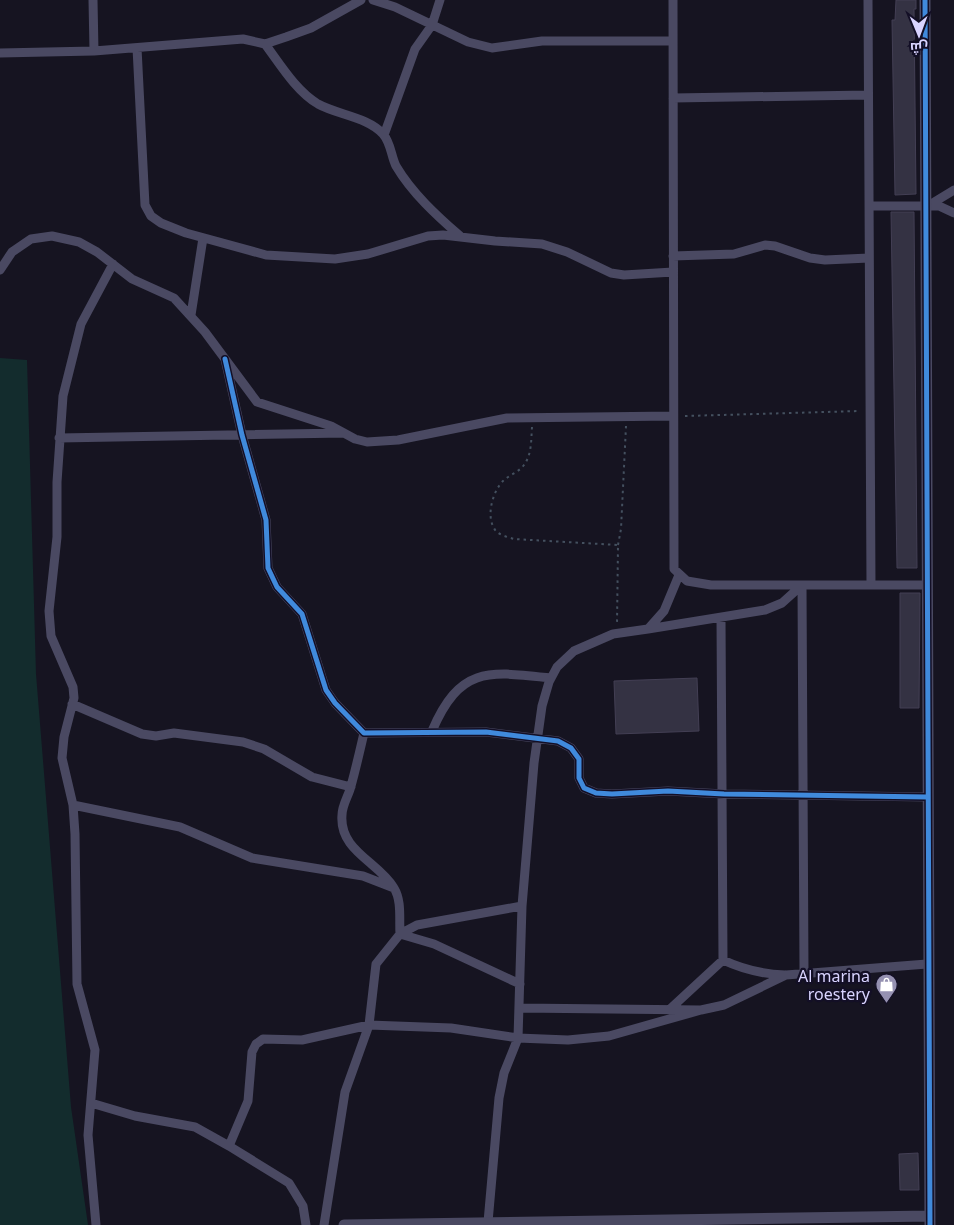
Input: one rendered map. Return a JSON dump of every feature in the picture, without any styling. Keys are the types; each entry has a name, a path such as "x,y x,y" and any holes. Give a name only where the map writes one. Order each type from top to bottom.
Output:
{"street":[{"path":"93,0 94,51"},
{"path":"0,53 94,51 243,39 264,44 311,28 361,0"},
{"path":"373,0 468,42 492,48 542,41 673,41"},
{"path":"384,135 415,49 432,25 440,0"},
{"path":"673,0 672,552 674,569 679,576 697,584 711,585 926,585"},
{"path":"868,0 871,585"},
{"path":"344,1225 488,1222 930,1220 926,585 926,0"},
{"path":"264,44 301,90 316,103 333,112 369,123 384,135 395,163 405,180 423,201 460,236"},
{"path":"137,48 144,205 151,216 161,224 261,254 335,259 368,254 428,236 460,236 495,242 542,244 567,252 611,273 624,275 673,272"},
{"path":"673,98 868,94"},
{"path":"926,206 938,202 954,190"},
{"path":"869,206 939,206 954,213"},
{"path":"0,270 12,252 25,242 40,237 52,236 80,242 132,279 174,298 191,315 257,402 331,426 355,439 380,443 482,422 532,417 673,416"},
{"path":"191,315 203,238"},
{"path":"673,256 734,254 765,245 775,246 810,258 825,260 869,258"},
{"path":"96,1225 88,1146 95,1050 77,984 73,805 62,758 62,747 72,704 73,687 56,650 50,625 51,582 57,538 59,438 63,396 81,324 113,264"},
{"path":"225,359 242,435 266,520 268,568 277,586 302,614 326,690 364,733 486,732 538,737 558,742 571,748 579,759 579,778 584,788 596,793 668,791 801,796 927,797"},
{"path":"59,438 344,433"},
{"path":"648,629 664,611 679,576"},
{"path":"488,1222 499,1098 504,1073 518,1038 522,906 538,737 542,706 551,678 557,667 574,651 617,633 765,610 782,602 802,585"},
{"path":"802,585 801,796 804,972"},
{"path":"670,1009 723,960 724,794 721,618"},
{"path":"432,731 442,706 456,690 470,681 491,674 551,678"},
{"path":"72,704 142,734 156,736 174,733 250,744 264,749 312,777 351,787"},
{"path":"364,733 351,787 342,814 343,829 358,853 379,869 395,888 399,906 400,934"},
{"path":"73,805 180,827 252,858 363,876 395,888"},
{"path":"324,1225 345,1092 369,1025 376,964 400,934 417,925 522,906"},
{"path":"400,934 434,944 520,984"},
{"path":"723,960 742,969 764,974 786,975 804,972 928,964"},
{"path":"229,1146 248,1101 252,1052 256,1044 263,1038 302,1040 369,1025 451,1028 518,1038 568,1040 609,1036 724,1005 786,975"},
{"path":"520,1008 701,1010"},
{"path":"91,1103 135,1116 195,1127 229,1146 290,1183 303,1206 306,1225"}],"path":[{"path":"673,416 870,410"},
{"path":"617,633 618,545 621,529 626,416"},
{"path":"532,417 530,455 524,466 503,481 494,493 492,519 494,529 514,539 618,545"}],"green space":[{"path":"0,358 27,360 36,674 71,1107 88,1225 0,1225"}],"building":[{"path":"896,0 916,0 916,9 914,9 916,194 895,195 892,20 895,20"},
{"path":"891,212 914,212 917,568 897,568"},
{"path":"900,593 920,593 919,708 900,708"},
{"path":"697,678 699,731 616,734 614,681"},
{"path":"918,1153 919,1190 900,1190 899,1154"}],"cycle path":[{"path":"925,0 930,1225"},
{"path":"225,359 242,435 266,520 268,568 277,587 302,614 326,690 335,703 364,733 486,732 558,741 571,748 579,759 579,778 584,788 596,793 668,791 724,794 927,797"}],"place":[{"name":"Al marina roestery","path":"886,1004"}]}
